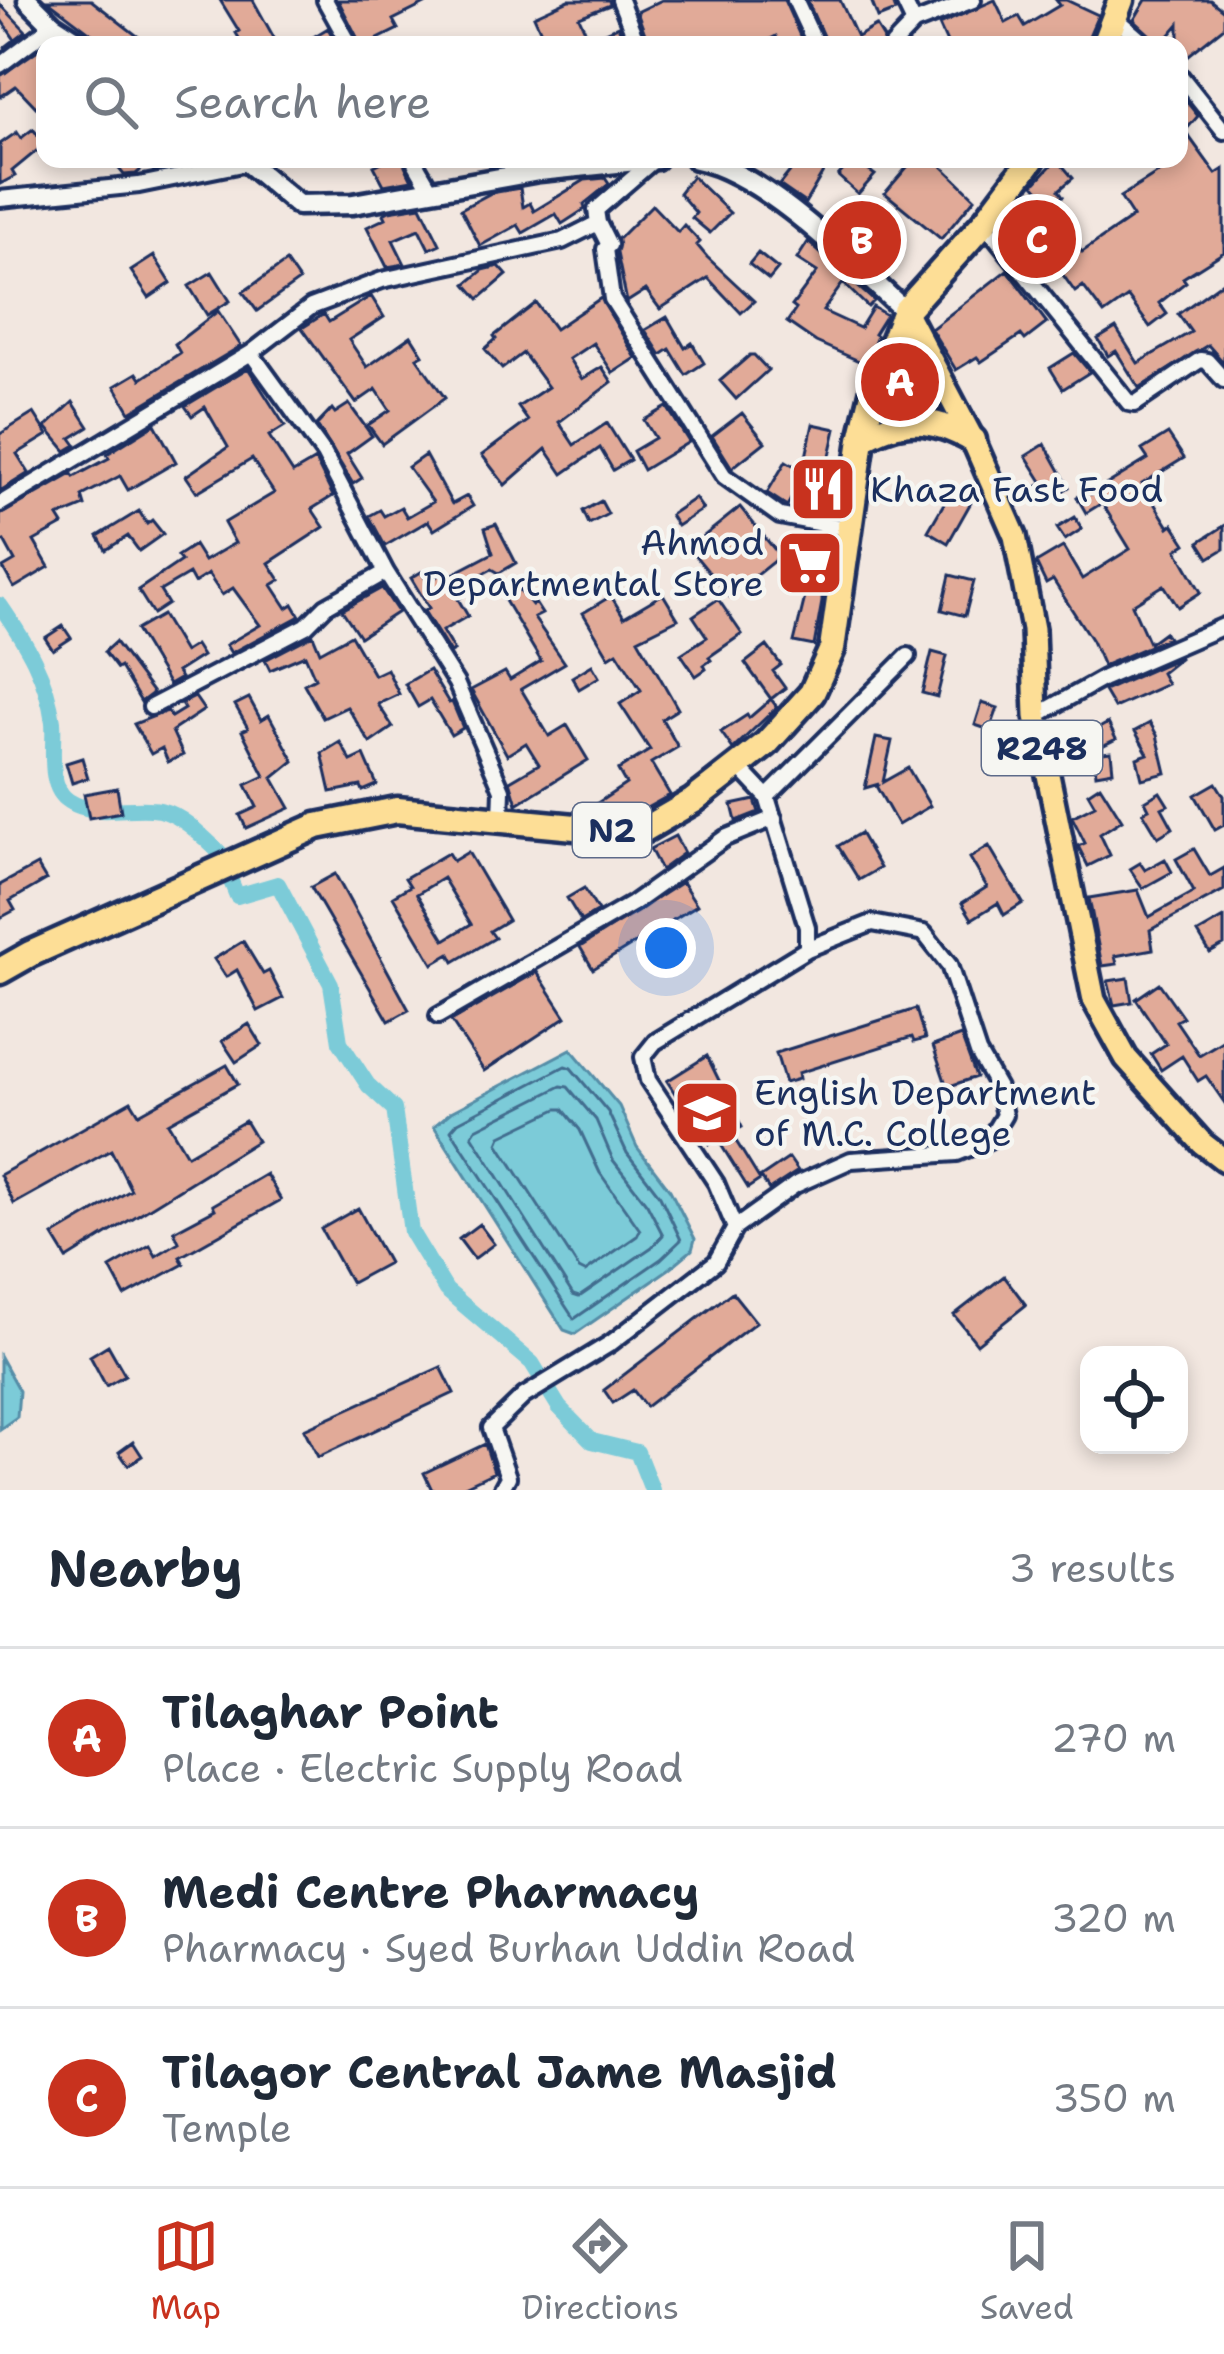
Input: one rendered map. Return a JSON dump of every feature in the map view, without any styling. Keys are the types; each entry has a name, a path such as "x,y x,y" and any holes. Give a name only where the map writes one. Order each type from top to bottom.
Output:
{"highway":[{"name":"N2","path":"0,971 317,826 397,810 638,833 693,801 766,743 812,693 832,650 862,439 874,389 905,311 984,223 1024,168"},
{"path":"862,439 888,424 927,422 974,440"}],"main road":[{"name":"R248","path":"905,311 974,440 1016,536 1033,629 1036,716 1094,1000 1126,1058 1224,1160"}],"street":[{"path":"28,0 70,36"},
{"path":"325,0 345,36"},
{"path":"620,0 634,36"},
{"path":"795,0 812,36"},
{"path":"903,0 914,23"},
{"path":"902,36 914,23 974,0"},
{"path":"1118,9 1139,36"},
{"path":"38,36 53,25"},
{"path":"0,65 36,38"},
{"path":"1188,85 1224,131"},
{"path":"0,199 139,185 214,168"},
{"path":"253,168 298,205 353,204 568,168"},
{"path":"418,168 430,190"},
{"path":"645,168 596,210 609,245 605,249 612,299 724,476 780,516 848,529"},
{"path":"726,168 791,212 905,311"},
{"path":"0,504 250,353 311,307 382,280 562,241 598,223"},
{"path":"984,223 1129,403 1135,404 1200,360 1207,361 1224,380"},
{"path":"250,353 324,454 386,572 457,683 502,790 501,818"},
{"path":"152,707 306,626 326,606 386,572"},
{"path":"1036,716 1104,678 1224,626"},
{"path":"767,797 908,656"},
{"path":"736,766 767,797 807,927 807,949"},
{"path":"438,1016 632,904 724,838 774,818"},
{"path":"501,1490 508,1477 490,1428 524,1396 610,1343 716,1262 735,1228 755,1210 851,1160 957,1153 989,1140 1004,1115 998,1088 971,1036 949,965 924,934 872,923 807,949 655,1042 644,1057 648,1080 716,1183 735,1228"}],"water":[{"path":"571,1049 619,1106 637,1147 670,1190 695,1239 692,1250 669,1269 575,1334 564,1330 434,1126 451,1112"},
{"path":"0,1357 19,1391 17,1417 0,1429"}],"building":[{"path":"47,0 91,0 137,36 92,34"},
{"path":"220,0 253,0 273,36 238,36"},
{"path":"338,0 433,0 393,20 398,29 384,36 356,36"},
{"path":"569,0 609,0 610,5 579,17 588,36 543,36 534,16"},
{"path":"662,0 784,0 800,36 646,36 637,12"},
{"path":"807,0 840,0 857,36 823,36"},
{"path":"871,0 892,0 896,11 878,18"},
{"path":"995,0 1006,23 1019,16 1025,26 1060,5 1056,0 1098,15 1089,36 944,36 939,25"},
{"path":"1146,0 1210,0 1224,11 1224,27 1188,56 1188,36 1179,36 1179,24 1169,36 1151,36 1134,20"},
{"path":"0,4 26,31 15,40 0,18"},
{"path":"618,26 622,36 596,36"},
{"path":"876,26 882,36 859,36"},
{"path":"36,51 36,107 16,86 0,97 0,76"},
{"path":"1188,103 1198,116 1188,128"},
{"path":"33,129 36,151 12,171 15,176 0,184 0,144 17,132 21,138"},
{"path":"1188,135 1216,174 1224,169 1224,252 1183,278 1186,282 1159,303 1167,314 1150,327 1128,297 1104,314 1083,286 1075,292 1058,268 1044,280 1002,227 1022,242 1028,236 1012,214 1039,190 1034,184 1049,168 1065,168 1073,178 1059,190 1063,196 1043,208 1082,252 1133,217 1120,197 1166,168 1188,168"},
{"path":"118,168 143,168 136,174 124,175"},
{"path":"375,168 406,168 412,180 384,185"},
{"path":"793,168 826,168 805,203 779,185"},
{"path":"845,168 865,168 875,175 858,194 838,176"},
{"path":"906,168 944,168 975,198 941,239 885,193"},
{"path":"692,176 730,213 710,233 692,218 696,213 679,193"},
{"path":"605,178 609,184 562,224 556,214 523,233 518,225 480,246 461,209 491,193 520,188 523,207 530,203 534,211 585,180"},
{"path":"652,205 678,232 684,225 707,257 754,301 741,313 708,278 660,309 646,290 627,302 618,239"},
{"path":"421,206 440,244 429,249 419,229 393,240 405,264 387,267 367,227 386,218 389,211"},
{"path":"868,225 886,238 872,257 855,242"},
{"path":"808,242 874,301 868,307 843,283 823,311 860,328 873,307 886,315 874,334 866,364 816,342 787,322 796,309 792,306 817,272 797,259"},
{"path":"758,253 778,269 769,280 749,264"},
{"path":"154,256 171,283 149,298 131,271"},
{"path":"286,262 299,281 257,311 243,292"},
{"path":"499,266 507,275 479,299 466,284 483,270"},
{"path":"1007,270 1047,323 1025,340 1021,335 981,362 977,357 956,370 931,329"},
{"path":"212,272 230,301 207,315 189,286"},
{"path":"1224,281 1224,363 1208,345 1139,388 1116,351 1108,356 1098,339 1116,328 1138,363 1191,332 1178,314"},
{"path":"371,296 384,317 349,340 367,367 411,336 423,355 417,358 445,398 382,444 368,425 390,410 376,389 356,403 302,328 324,314 329,322"},
{"path":"601,298 636,358 613,373 593,343 569,359 582,379 602,367 612,382 559,422 574,445 607,423 630,460 613,470 600,448 563,474 546,449 505,485 482,455 528,421 518,407 548,387 523,353 502,369 485,349 494,336 536,303 555,329"},
{"path":"218,311 241,346 130,412 115,386 137,373 141,379 180,353 175,344"},
{"path":"667,317 685,348 692,343 704,363 686,375 670,349 661,355 645,330"},
{"path":"1074,353 1090,372 1063,389 1050,368"},
{"path":"750,355 768,370 736,399 720,381"},
{"path":"248,368 285,426 269,436 293,473 315,460 333,496 312,509 324,527 269,563 280,580 272,585 287,608 293,604 300,616 231,653 226,645 260,625 233,588 222,595 208,574 194,583 189,574 160,591 168,604 153,614 138,590 181,561 177,556 194,545 204,561 235,543 224,523 274,493 252,459 197,492 186,476 228,447 205,407 192,416 185,406"},
{"path":"73,402 89,427 71,438 76,445 66,451 46,427"},
{"path":"349,404 372,436 347,454 362,478 353,484 317,425 332,409 335,413"},
{"path":"667,407 689,442 643,470 633,451 655,438 644,420"},
{"path":"34,413 48,435 17,454 29,473 0,491 0,434"},
{"path":"742,413 765,442 732,468 712,436"},
{"path":"155,424 176,462 128,490 120,476 82,496 85,506 58,517 63,525 34,541 49,567 14,588 3,568 15,561 4,541 0,543 0,515 109,458 107,454"},
{"path":"813,424 836,429 824,482 831,483 827,513 804,509 810,466 787,506 767,493 786,461 803,471"},
{"path":"1168,434 1184,458 1142,484 1169,527 1173,524 1186,544 1177,550 1201,592 1178,607 1164,585 1132,605 1149,643 1164,632 1168,638 1103,666 1053,580 1046,584 1036,563 1063,547 1082,579 1130,549 1102,503 1086,513 1077,497 1088,490 1091,494 1148,459 1142,450"},
{"path":"1045,444 1069,487 1046,502 1037,487 1043,483 1026,456"},
{"path":"425,455 452,504 467,496 473,506 434,530 428,521 385,546 369,516 380,510 384,516 401,507 407,517 433,502 408,467"},
{"path":"954,486 974,497 948,543 928,531"},
{"path":"695,498 703,509 677,526 670,515"},
{"path":"601,501 608,514 589,524 583,511"},
{"path":"740,507 780,556 729,597 689,548"},
{"path":"139,511 147,524 152,520 163,534 139,551 128,536 106,550 98,536"},
{"path":"1075,517 1082,529 1065,540 1057,528"},
{"path":"496,524 516,563 499,573 492,569 458,587 463,596 458,599 468,616 442,631 454,651 450,653 424,611 429,608 411,578 421,572 428,582 448,570 451,575 493,553 485,528"},
{"path":"1224,526 1224,549 1209,558 1199,542"},
{"path":"810,533 823,536 822,602 814,646 794,642 807,589"},
{"path":"950,575 974,581 965,616 942,610"},
{"path":"382,588 398,612 360,637 342,610"},
{"path":"519,589 542,614 534,618 565,663 521,689 549,736 567,725 588,760 517,804 510,781 539,764 526,743 507,755 471,690 505,672 510,680 541,661 504,599"},
{"path":"663,594 678,619 638,639 678,709 662,719 678,747 651,763 670,795 632,816 602,813 596,804 626,784 618,770 650,750 620,704 641,690 617,652 609,657 583,613 611,596 624,617"},
{"path":"718,599 742,634 709,657 706,669 696,676 681,654 707,637 693,616"},
{"path":"162,615 184,652 195,645 202,656 177,672 181,678 169,685 136,630"},
{"path":"63,626 71,638 53,650 45,638"},
{"path":"313,635 320,652 351,635 374,675 387,669 399,694 378,704 393,727 370,743 347,707 323,718 304,684 315,678 305,655 270,670 265,660"},
{"path":"115,642 153,693 141,702 120,667 104,652"},
{"path":"767,646 781,665 773,671 785,688 771,699 745,663"},
{"path":"932,652 947,656 937,697 922,693"},
{"path":"1181,657 1161,673 1167,684 1114,708 1104,691"},
{"path":"592,665 599,677 579,689 572,677"},
{"path":"429,670 452,702 463,728 451,735 430,700 418,707 405,684"},
{"path":"195,697 204,710 172,731 183,755 168,762 162,748 151,754 134,724 167,711 171,717"},
{"path":"249,698 261,720 269,715 294,761 273,778 290,808 246,828 240,815 257,807 246,785 265,776 242,731 248,728 235,705"},
{"path":"771,699 777,707 733,749 721,732 749,718"},
{"path":"982,703 998,708 990,730 975,725"},
{"path":"1108,723 1116,739 1102,746 1094,731"},
{"path":"1150,723 1166,773 1142,779 1137,758 1148,754 1135,731"},
{"path":"876,738 892,741 883,782 908,768 930,806 898,825 879,784 865,788"},
{"path":"340,742 351,761 364,755 377,785 363,791 361,786 331,792 322,753"},
{"path":"1111,752 1113,771 1096,774 1094,754"},
{"path":"82,758 88,778 72,783 66,763"},
{"path":"1216,783 1224,796 1224,825 1215,830 1195,795"},
{"path":"1100,785 1122,820 1100,834 1110,855 1088,866 1078,846 1085,843 1072,817 1095,805 1088,793"},
{"path":"117,788 121,812 89,818 84,794"},
{"path":"1160,792 1173,828 1158,837 1143,812 1149,809 1145,801"},
{"path":"755,800 759,812 736,821 732,805"},
{"path":"860,833 880,868 859,880 838,846"},
{"path":"675,836 684,853 661,870 650,849"},
{"path":"989,846 1023,903 1004,915 998,903 972,919 962,903 987,887 970,858"},
{"path":"1194,849 1210,876 1224,868 1224,890 1150,930 1153,949 1115,956 1117,964 1102,966 1089,898 1138,890 1149,917 1194,892 1176,859"},
{"path":"468,852 508,920 490,931 495,938 454,962 450,954 433,964 393,896 410,886 405,878 448,853 453,861","holes":["443,878 471,924 445,940 417,894"]},
{"path":"1165,859 1172,872 1143,888 1130,869 1140,863 1145,870"},
{"path":"37,865 46,880 10,901 15,910 0,918 0,885"},
{"path":"335,874 409,1010 389,1021 311,887"},
{"path":"682,882 697,905 593,969 580,947"},
{"path":"584,888 598,911 581,921 567,898"},
{"path":"1224,918 1224,945 1210,953 1198,933"},
{"path":"243,941 263,974 269,971 283,998 258,1011 237,970 226,977 214,959"},
{"path":"537,972 566,1017 484,1071 451,1021"},
{"path":"1128,978 1132,1002 1114,1005 1108,981"},
{"path":"1159,983 1183,1017 1176,1021 1199,1055 1224,1040 1224,1102 1206,1076 1198,1081 1182,1056 1161,1070 1151,1054 1166,1044 1136,999"},
{"path":"916,1009 925,1039 914,1042 912,1037 798,1073 799,1079 785,1083 776,1053"},
{"path":"249,1024 262,1045 236,1062 222,1041"},
{"path":"961,1036 976,1077 947,1087 933,1046"},
{"path":"707,1056 742,1127 731,1133 760,1180 748,1188 718,1140 710,1144 682,1091 676,1095 667,1081"},
{"path":"227,1065 238,1084 168,1123 187,1155 245,1121 257,1141 67,1259 53,1236 131,1190 111,1150 14,1204 0,1175 131,1101 139,1114"},
{"path":"789,1158 798,1171 769,1190 761,1177"},
{"path":"266,1174 281,1200 180,1257 184,1264 125,1296 110,1268 150,1245 156,1256 179,1242 174,1231"},
{"path":"358,1208 388,1263 351,1283 321,1229"},
{"path":"479,1224 494,1244 474,1259 459,1239"},
{"path":"1004,1276 1026,1305 977,1344 954,1315"},
{"path":"732,1292 756,1322 646,1407 633,1390 613,1403 604,1390"},
{"path":"108,1345 125,1375 106,1386 90,1356"},
{"path":"441,1367 454,1393 318,1457 304,1429"},
{"path":"133,1442 142,1456 128,1465 119,1452"},
{"path":"485,1444 494,1472 456,1490 432,1490 424,1473"}],"waterway":[{"path":"0,605 27,647 46,690 53,722 54,776 62,795 91,809 169,813 220,853"},
{"path":"228,874 237,896 278,884 331,984 340,1042 368,1085 394,1109 411,1232 446,1290 532,1363 559,1407 592,1441 637,1452 652,1490"}],"place":[{"name":"Tilagor Central Jame Masjid","path":"1037,239"},
{"name":"Medi Centre Pharmacy","path":"862,240"},
{"name":"Tilaghar Point","path":"900,382"},
{"name":"Khaza Fast Food","path":"823,489"},
{"name":"Ahmod Departmental Store","path":"810,563"},
{"name":"English Department of M.C. College","path":"707,1113"}]}
